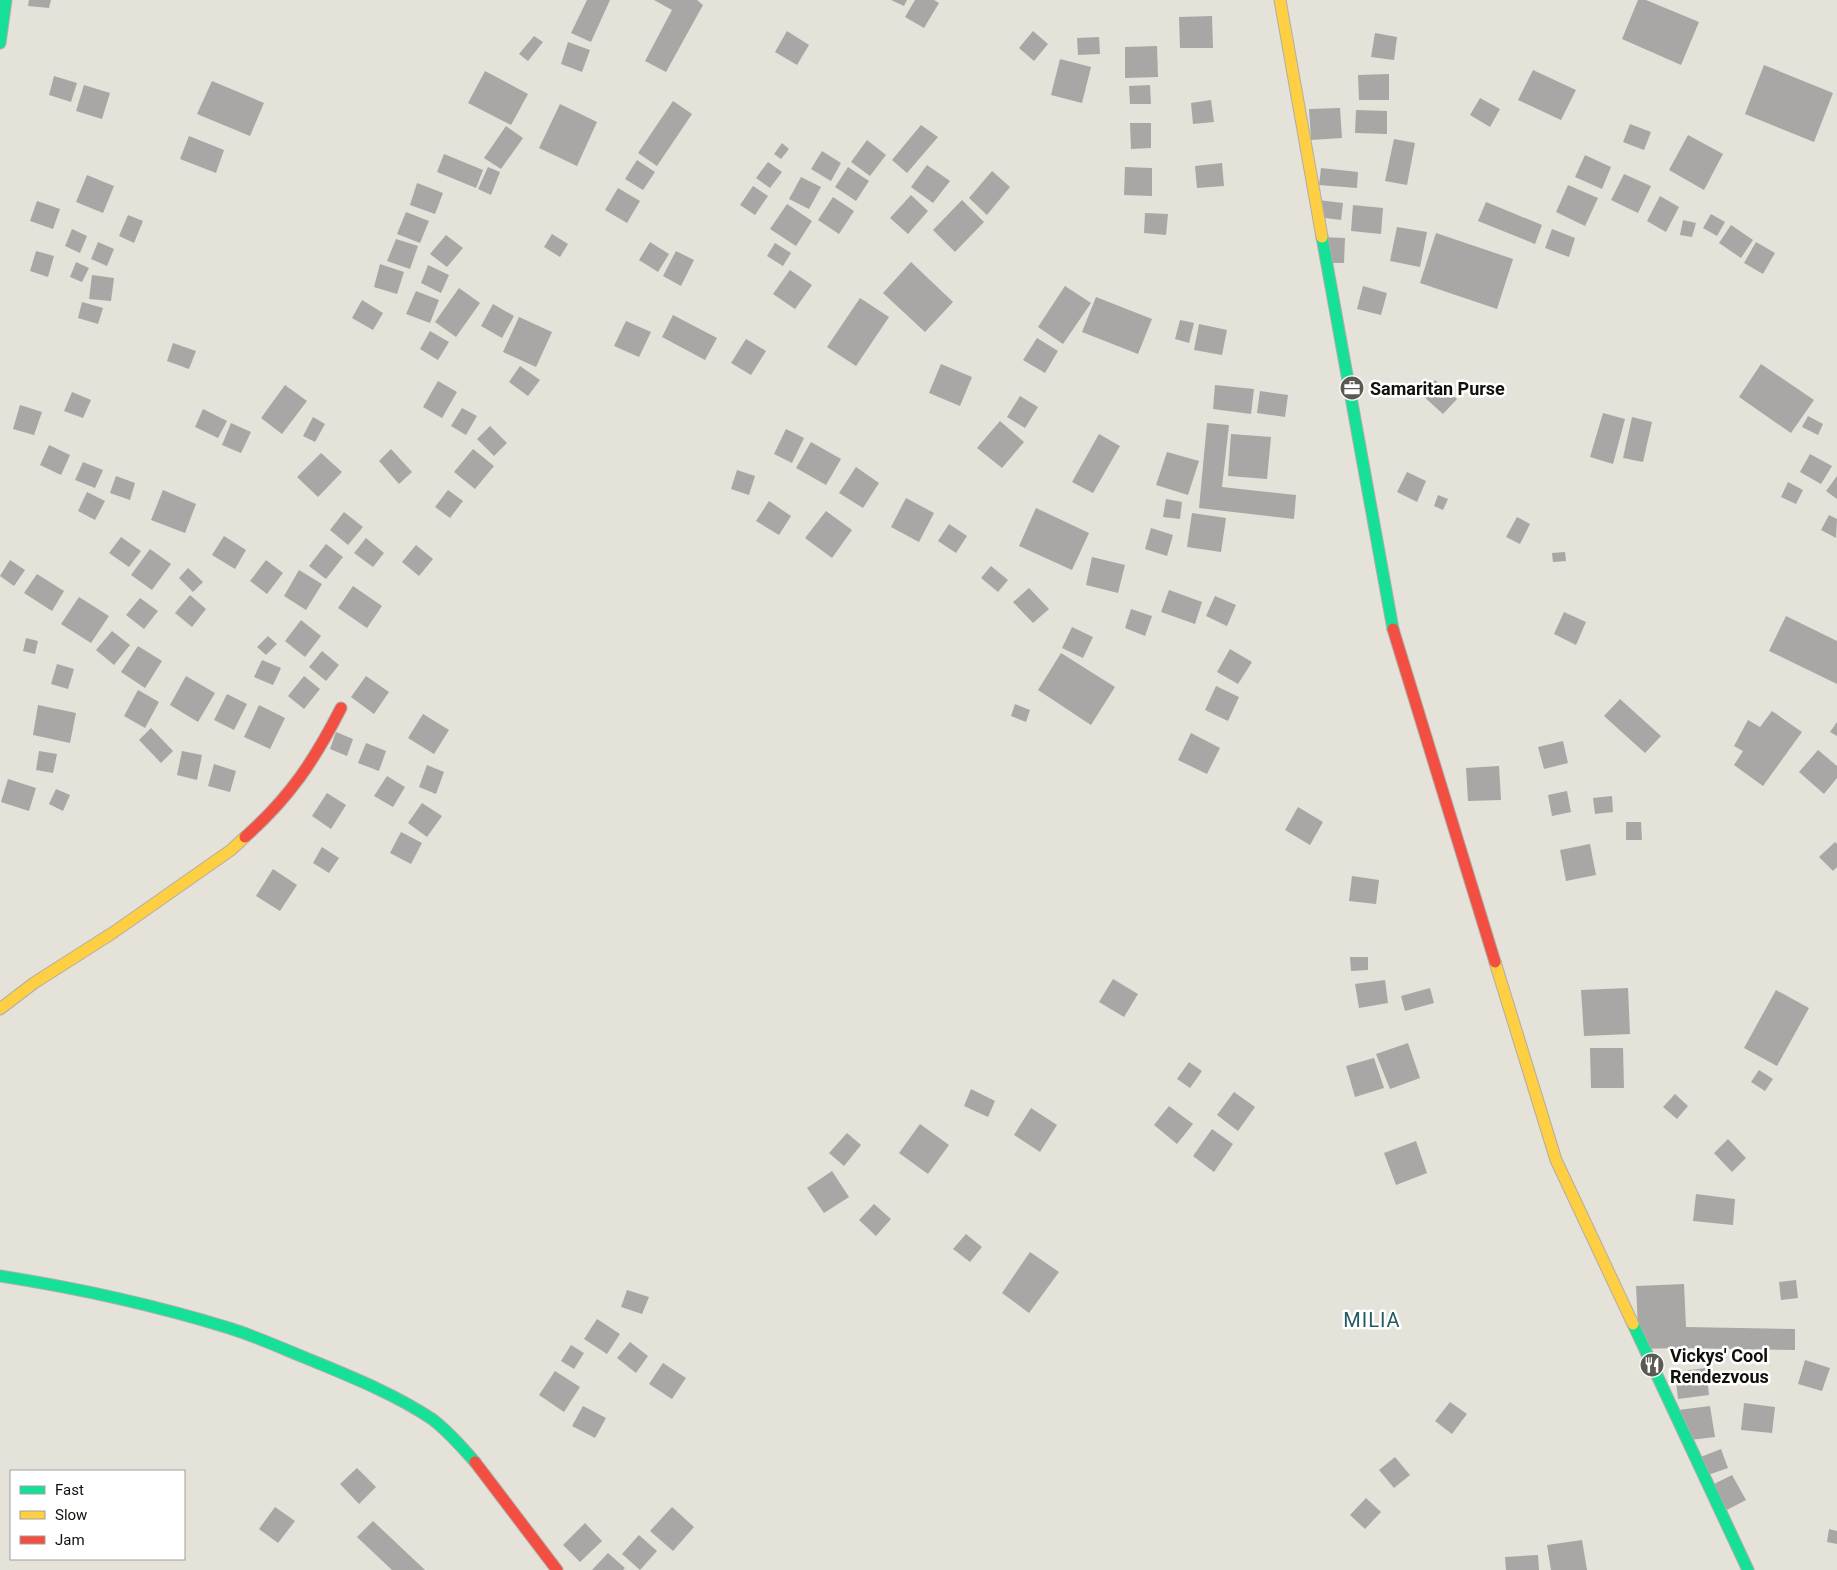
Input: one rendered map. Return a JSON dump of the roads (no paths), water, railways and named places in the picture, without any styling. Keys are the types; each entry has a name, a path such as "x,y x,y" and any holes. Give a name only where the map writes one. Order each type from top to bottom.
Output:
{"street":[{"path":"0,43 6,0"},
{"path":"1280,0 1392,627 1556,1160 1748,1570"},
{"path":"0,1008 34,983 114,932 231,850 270,815 303,775 321,747 341,708"},
{"path":"0,1276 45,1283 131,1302 230,1328 328,1366 394,1397 432,1420 460,1444 557,1570"}],"place":[{"name":"Samaritan Purse","path":"1352,388"},
{"name":"Vickys' Cool Rendezvous","path":"1652,1365"}],"district":[{"name":"MILIA","path":"1372,1320"}]}
